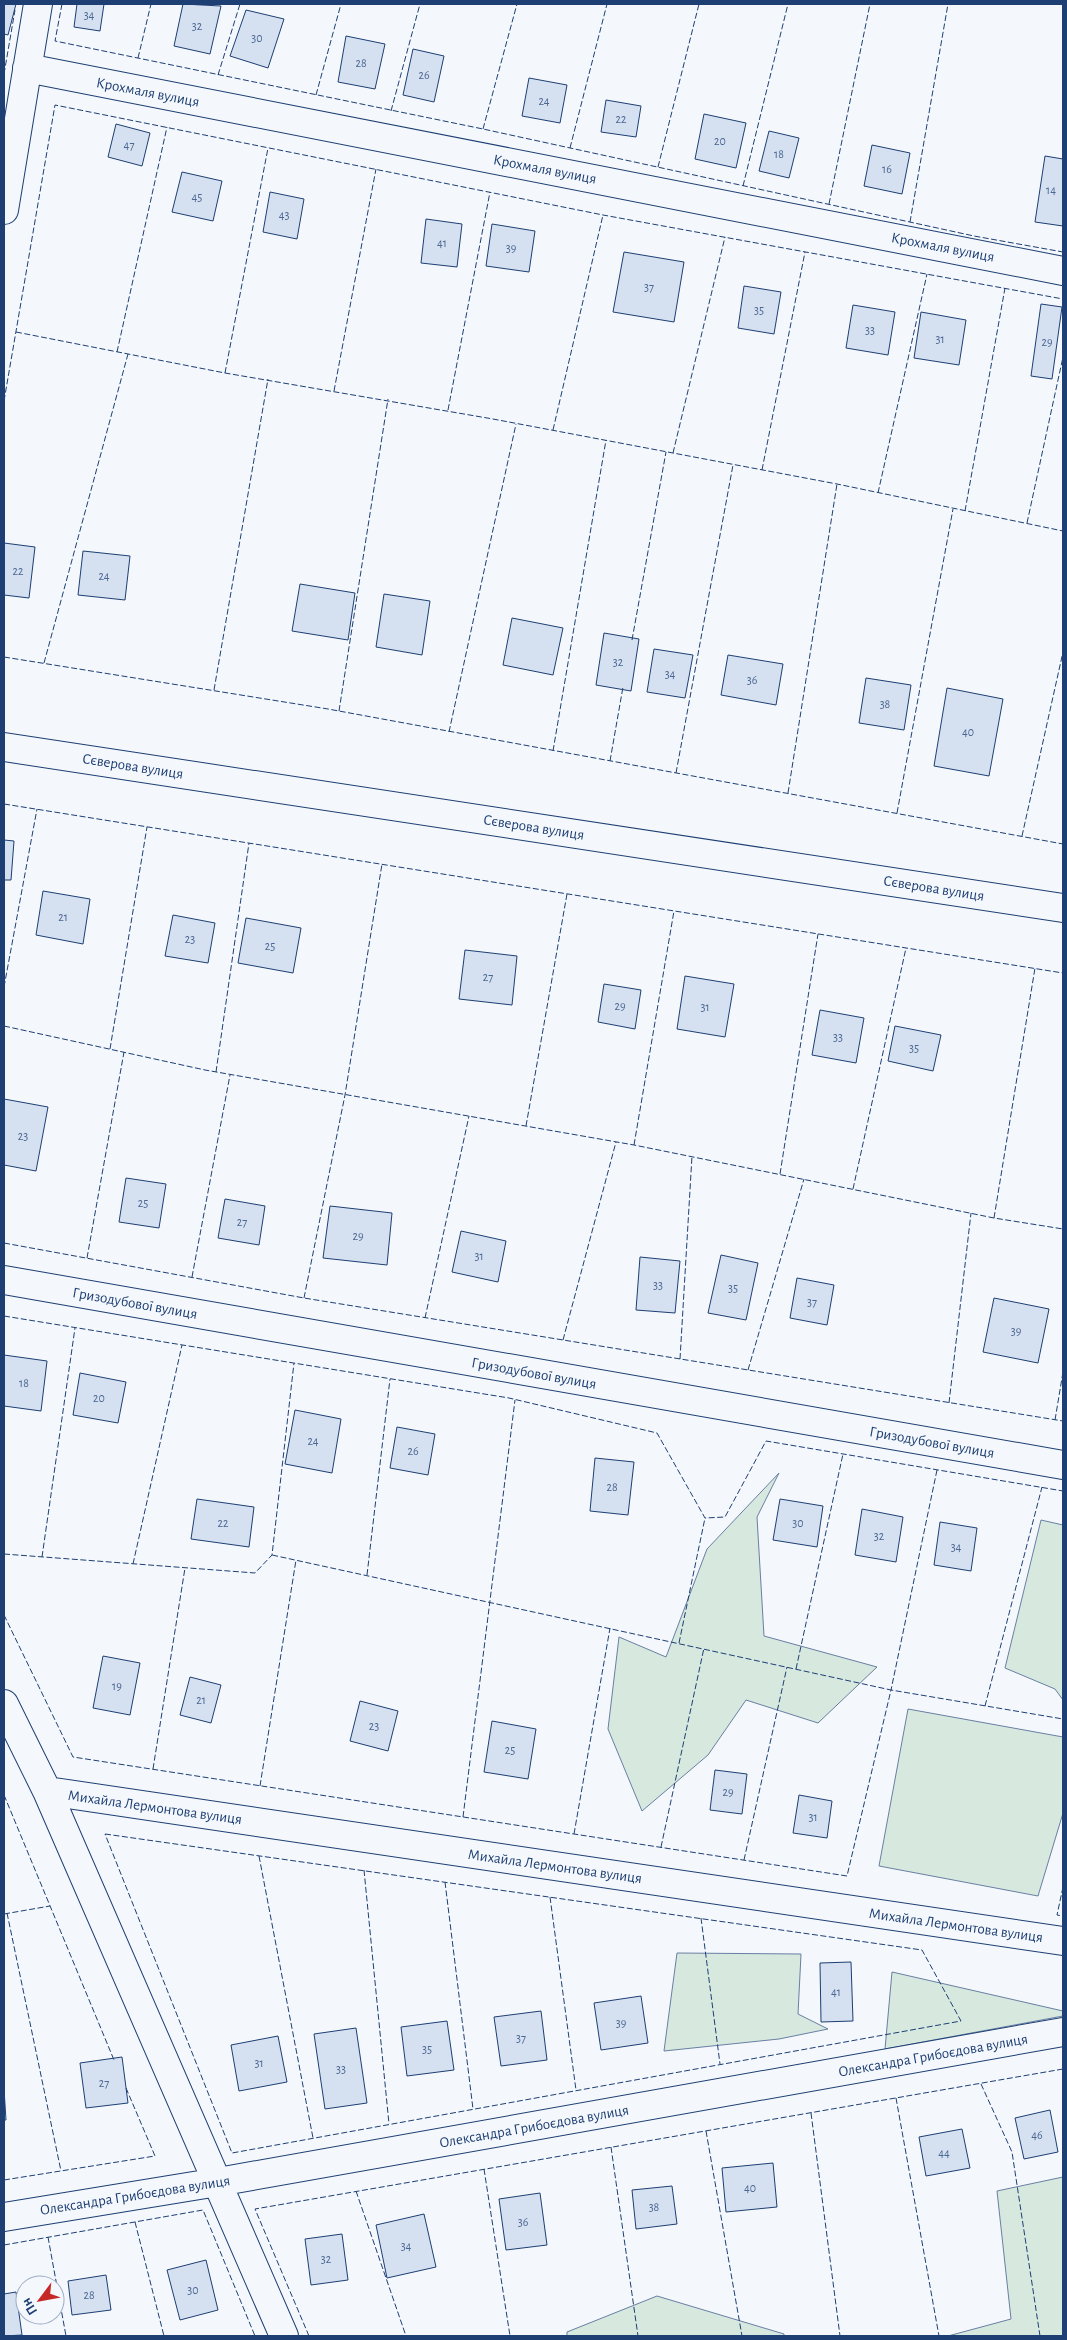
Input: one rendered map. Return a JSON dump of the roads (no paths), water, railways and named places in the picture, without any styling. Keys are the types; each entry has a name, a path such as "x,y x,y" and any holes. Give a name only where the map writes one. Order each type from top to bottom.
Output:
{"street":[{"path":"4,210 38,4"},
{"name":"Крохмаля вулиця","path":"27,68 1063,271"},
{"name":"Сєверова вулиця","path":"4,747 1063,908"},
{"name":"Гризодубової вулиця","path":"4,1280 1063,1465"},
{"path":"4,1704 47,1792 284,2336"},
{"name":"Михайла Лермонтова вулиця","path":"47,1792 1063,1941"},
{"name":"Олександра Грибоєдова вулиця","path":"4,2217 218,2182 1063,2032"}]}
